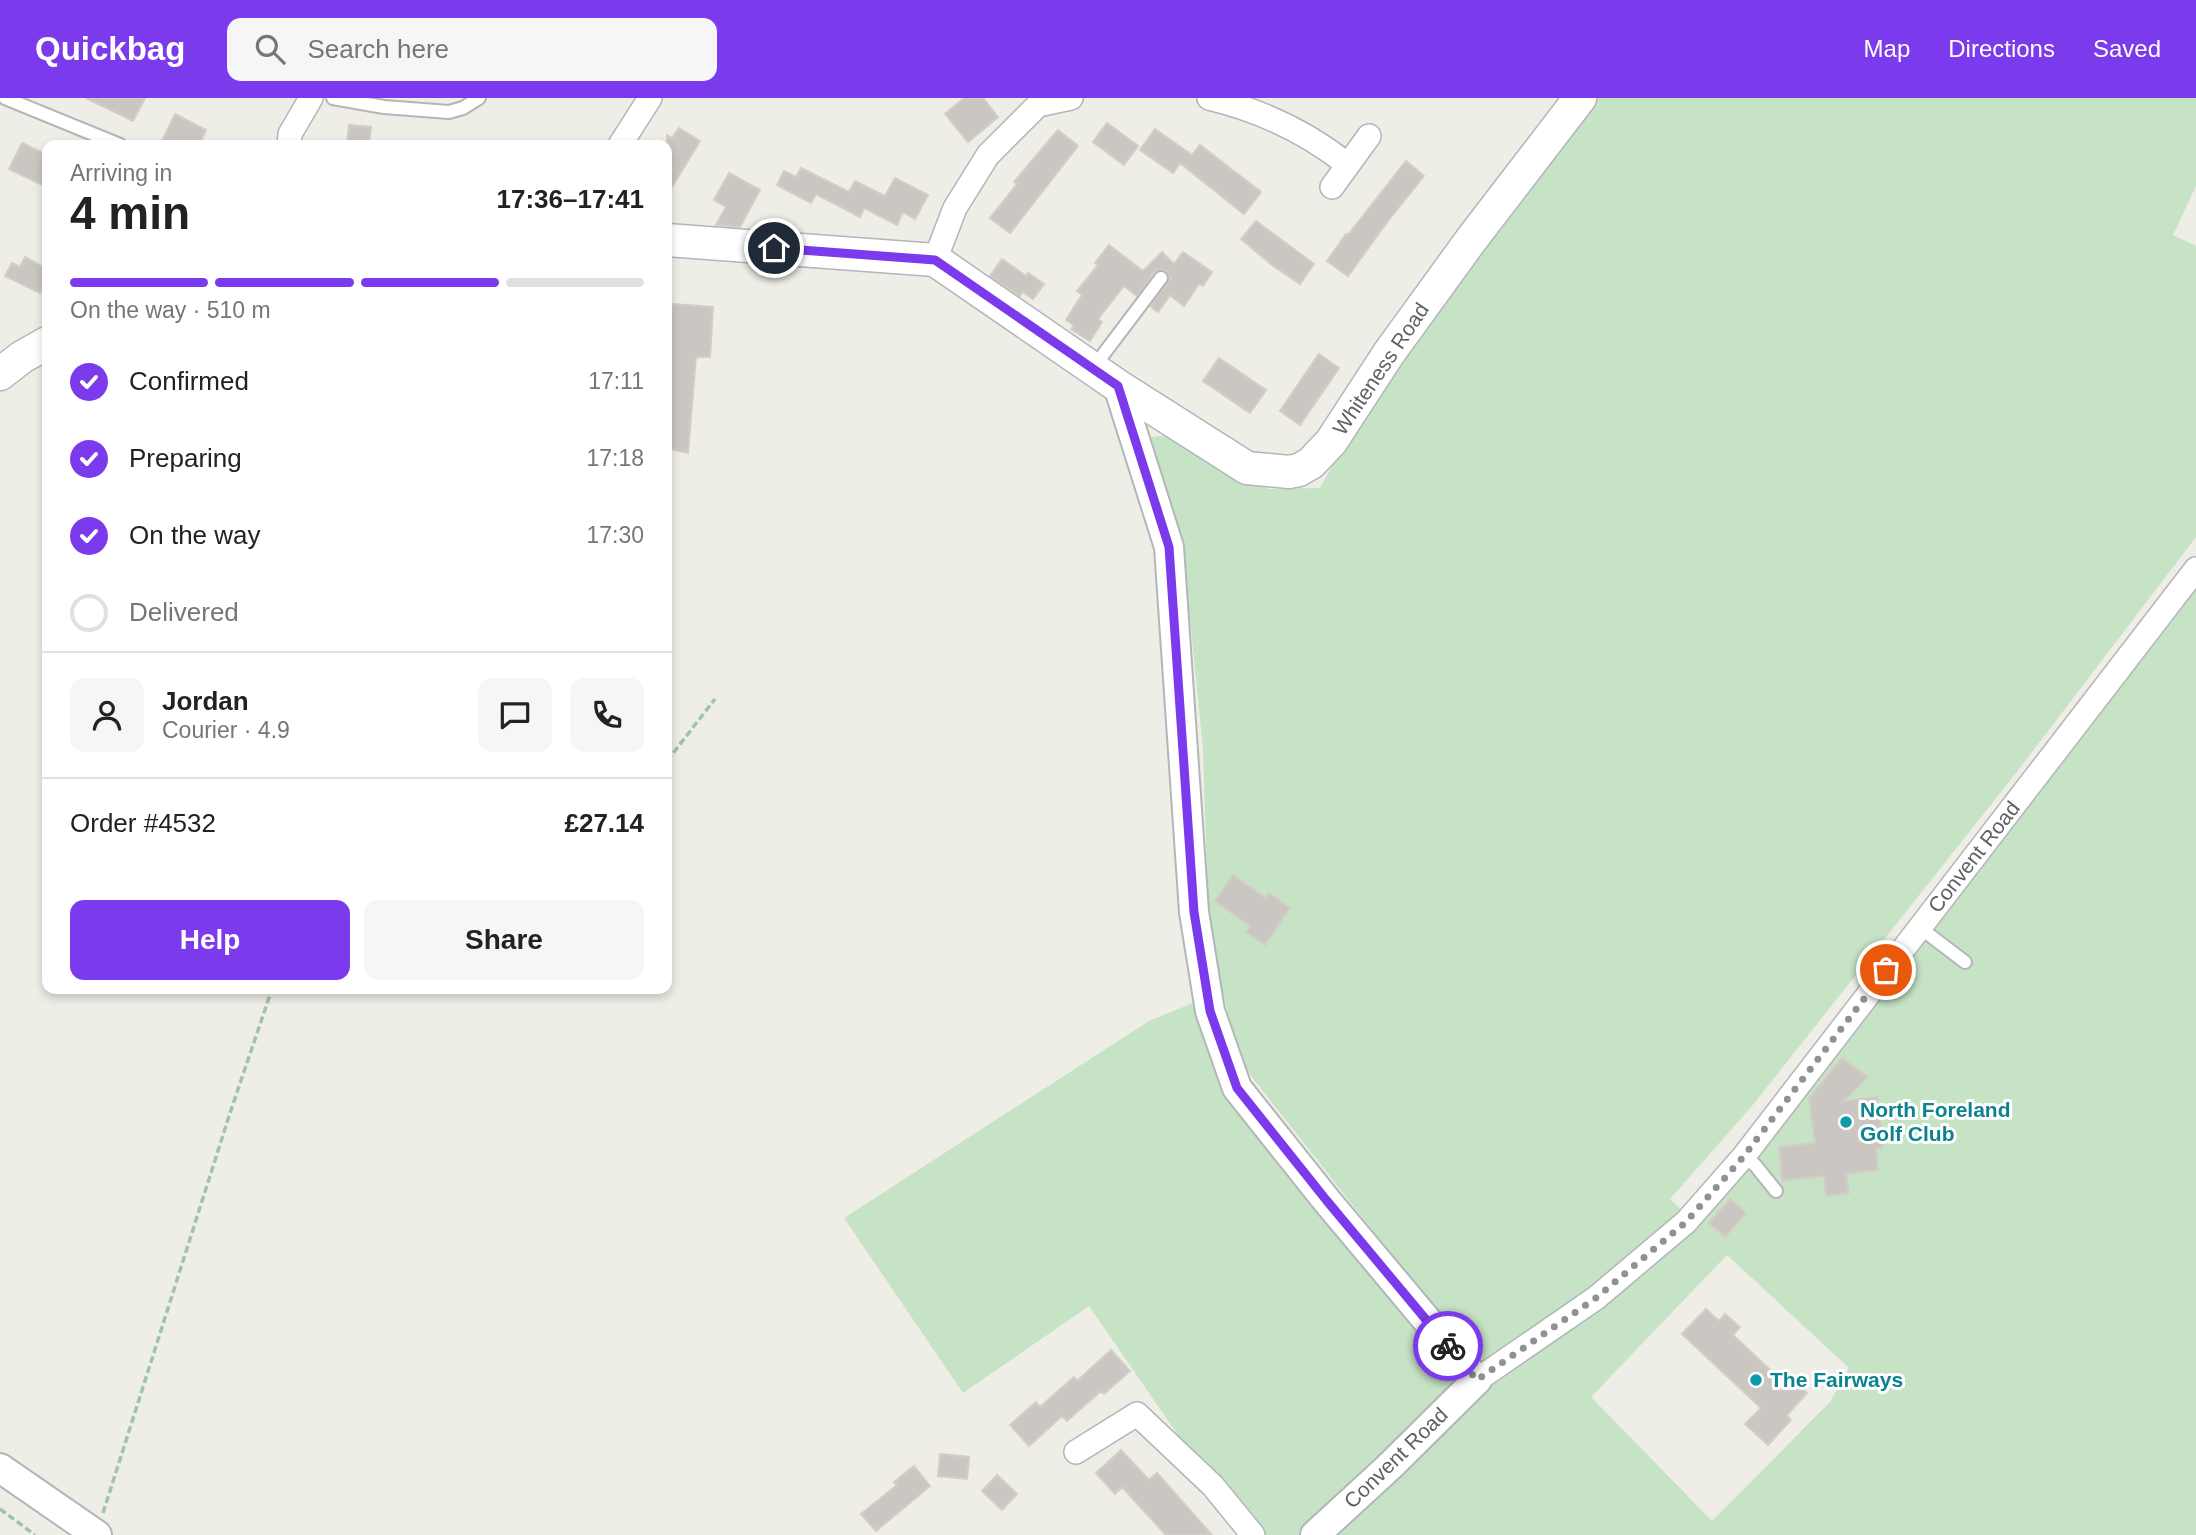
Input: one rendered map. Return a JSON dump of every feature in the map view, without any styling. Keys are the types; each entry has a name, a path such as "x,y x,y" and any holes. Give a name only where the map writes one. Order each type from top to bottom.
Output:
{"main road":[{"name":"Whiteness Road","path":"935,260 1105,377 1247,468 1283,473 1304,468 1331,442 1389,353 1471,240 1580,98"},
{"path":"672,240 935,260"},
{"path":"0,374 42,346"}],"street":[{"path":"289,140 290,134 311,98"},
{"path":"623,140 650,98"},
{"path":"935,260 956,208 988,155 1035,102 1071,98"},
{"path":"1211,98 1281,123 1326,148 1348,165"},
{"path":"1332,187 1369,136"},
{"path":"1105,377 1169,547 1194,912 1210,1011 1237,1088 1327,1201 1477,1380"},
{"name":"Convent Road","path":"1315,1535 1477,1380 1596,1298 1686,1222 1744,1156 2196,569"},
{"path":"1076,1452 1137,1414 1213,1486 1253,1535"},
{"path":"0,1468 97,1535"}],"lane":[{"path":"5,98 108,140"},
{"path":"333,98 384,107 449,112 463,108 479,98"},
{"path":"1105,377 1161,278"},
{"path":"1919,927 1965,962"},
{"path":"1744,1156 1776,1191"}],"path":[{"path":"672,755 715,699"},
{"path":"97,1535 270,994"},
{"path":"0,1509 35,1535"}],"green space":[{"path":"1592,98 2196,98 2196,186 2173,235 2196,246 2196,537 2016,773 1752,1106 1670,1199 1695,1223 2196,587 2196,1535 1247,1535 1089,1306 963,1393 844,1218 1149,1021 1193,1003 1234,1099 1392,1292 1406,1273 1241,1063 1209,940 1203,749 1183,550 1148,437 1164,436 1269,489 1320,488 1383,372","holes":["1233,875 1266,898 1270,893 1290,908 1265,944 1246,932 1250,926 1215,901","1727,1255 1849,1368 1830,1402 1712,1521 1591,1397"]}],"building":[{"path":"86,98 145,98 133,121"},
{"path":"964,98 983,98 998,117 968,142 945,114"},
{"path":"175,114 206,130 201,140 162,140"},
{"path":"1107,123 1138,146 1124,165 1093,142"},
{"path":"349,125 371,127 370,140 348,140"},
{"path":"679,128 700,141 672,187 672,140 667,140 667,135 672,138"},
{"path":"1155,129 1192,155 1200,145 1261,192 1244,214 1180,163 1173,173 1140,150"},
{"path":"1058,130 1078,146 1010,233 990,218 1017,184 1014,182"},
{"path":"22,143 42,153 42,185 9,169"},
{"path":"1406,161 1424,176 1348,276 1327,261"},
{"path":"801,168 849,192 855,181 885,196 895,178 928,195 915,219 903,212 897,225 864,208 860,217 816,194 811,203 777,185 784,171 796,177"},
{"path":"729,173 760,190 740,227 716,225 726,207 714,200"},
{"path":"1256,221 1314,264 1300,284 1241,239"},
{"path":"1109,245 1143,271 1162,252 1174,264 1183,252 1212,272 1203,286 1199,284 1184,306 1170,295 1158,312 1150,306 1168,283 1170,278 1167,271 1161,269 1154,272 1137,296 1124,286 1098,319 1102,322 1090,341 1071,329 1074,325 1066,320 1082,295 1077,291 1098,265 1095,263"},
{"path":"25,257 42,266 40,293 5,276 12,263 20,267"},
{"path":"1002,259 1026,276 1028,273 1044,284 1033,299 1023,292 1020,296 990,276"},
{"path":"672,304 713,307 710,357 696,357 688,453 672,449"},
{"path":"1319,354 1339,368 1300,425 1280,411"},
{"path":"1219,358 1266,390 1250,413 1203,381"},
{"path":"1233,875 1266,898 1269,893 1290,908 1265,945 1246,932 1250,926 1215,901"},
{"name":"North Foreland Golf Club","path":"1842,1058 1868,1077 1844,1101 1877,1097 1883,1148 1876,1149 1878,1170 1846,1174 1849,1193 1826,1196 1824,1176 1782,1181 1779,1147 1815,1143 1809,1098"},
{"path":"1730,1199 1746,1213 1725,1237 1709,1223"},
{"name":"The Fairways","path":"1706,1309 1719,1321 1725,1314 1740,1327 1733,1335 1784,1383 1790,1377 1807,1393 1787,1415 1791,1420 1768,1445 1745,1424 1761,1408 1682,1334"},
{"path":"1111,1350 1130,1371 1104,1394 1101,1391 1067,1421 1062,1416 1029,1446 1010,1425 1036,1402 1040,1407 1074,1377 1077,1381"},
{"path":"1121,1450 1149,1480 1157,1473 1212,1535 1166,1535 1122,1487 1115,1494 1096,1473"},
{"path":"940,1454 969,1457 967,1479 938,1476"},
{"path":"914,1466 930,1486 876,1531 861,1514 897,1485 894,1482"},
{"path":"997,1475 1017,1494 1002,1510 982,1491"}],"way so far":[{"path":"1448,1346 1477,1380 1596,1298 1686,1222 1744,1156 1886,970"}],"place":[{"name":"North Foreland Golf Club","path":"1846,1122"},
{"name":"The Fairways","path":"1756,1380"}],"route":[{"path":"774,248 935,260 1118,386 1169,547 1194,912 1210,1011 1237,1088 1448,1346"}]}
